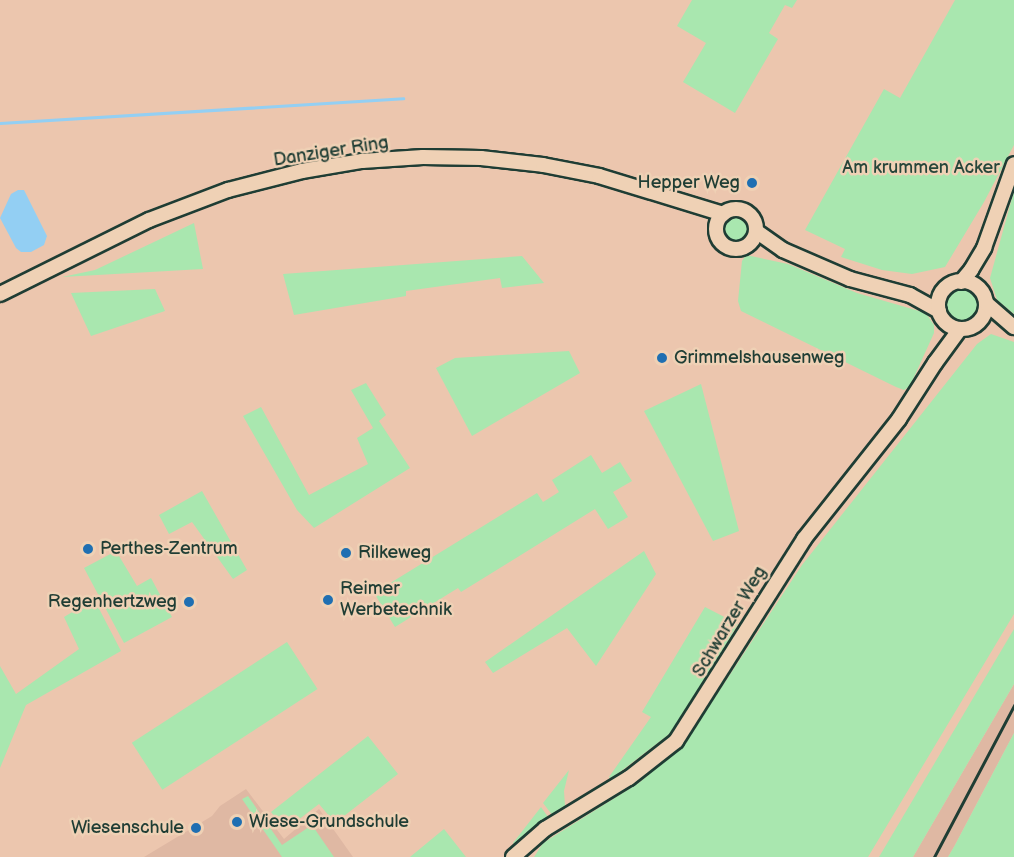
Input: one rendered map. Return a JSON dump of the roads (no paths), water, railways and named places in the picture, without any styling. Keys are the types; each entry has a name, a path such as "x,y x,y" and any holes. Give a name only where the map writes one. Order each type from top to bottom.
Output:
{"main road":[{"name":"Danziger Ring","path":"0,294 149,220 228,190 302,171 362,162 423,157 481,158 543,165 620,182 723,214"},
{"path":"961,282 984,248 1014,164"},
{"name":"Danziger Ring","path":"685,204 716,227"},
{"path":"749,244 756,231 755,223 745,211 738,209 723,214 716,227 721,242 727,247 734,249 749,244 783,250"},
{"path":"756,231 783,250 850,279 910,295 960,329 968,328 980,321 1012,326"},
{"path":"984,248 978,288 986,303 1012,326"},
{"path":"941,315 939,300 951,284 961,282 978,288"},
{"path":"910,295 944,291"},
{"path":"980,321 986,303"},
{"name":"Schwarzer Weg","path":"935,363 943,337 941,315"},
{"name":"Schwarzer Weg","path":"513,857 546,829 629,778 676,741 792,556 899,419 960,329"}],"water":[{"path":"24,190 47,236 44,245 31,252 21,252 16,248 0,218 11,194"}],"waterway":[{"path":"0,123 403,98"}],"railway":[{"path":"934,857 1014,705"}],"place":[{"name":"Hepper Weg","path":"752,183"},
{"name":"Grimmelshausenweg","path":"662,358"},
{"name":"Perthes-Zentrum","path":"88,549"},
{"name":"Rilkeweg","path":"346,553"},
{"name":"Reimer Werbetechnik","path":"328,600"},
{"name":"Regenhertzweg","path":"189,602"},
{"name":"Wiese-Grundschule","path":"237,822"},
{"name":"Wiesenschule","path":"196,828"}],"park label":[{"name":"Am krummen Acker","path":"921,168"}]}
